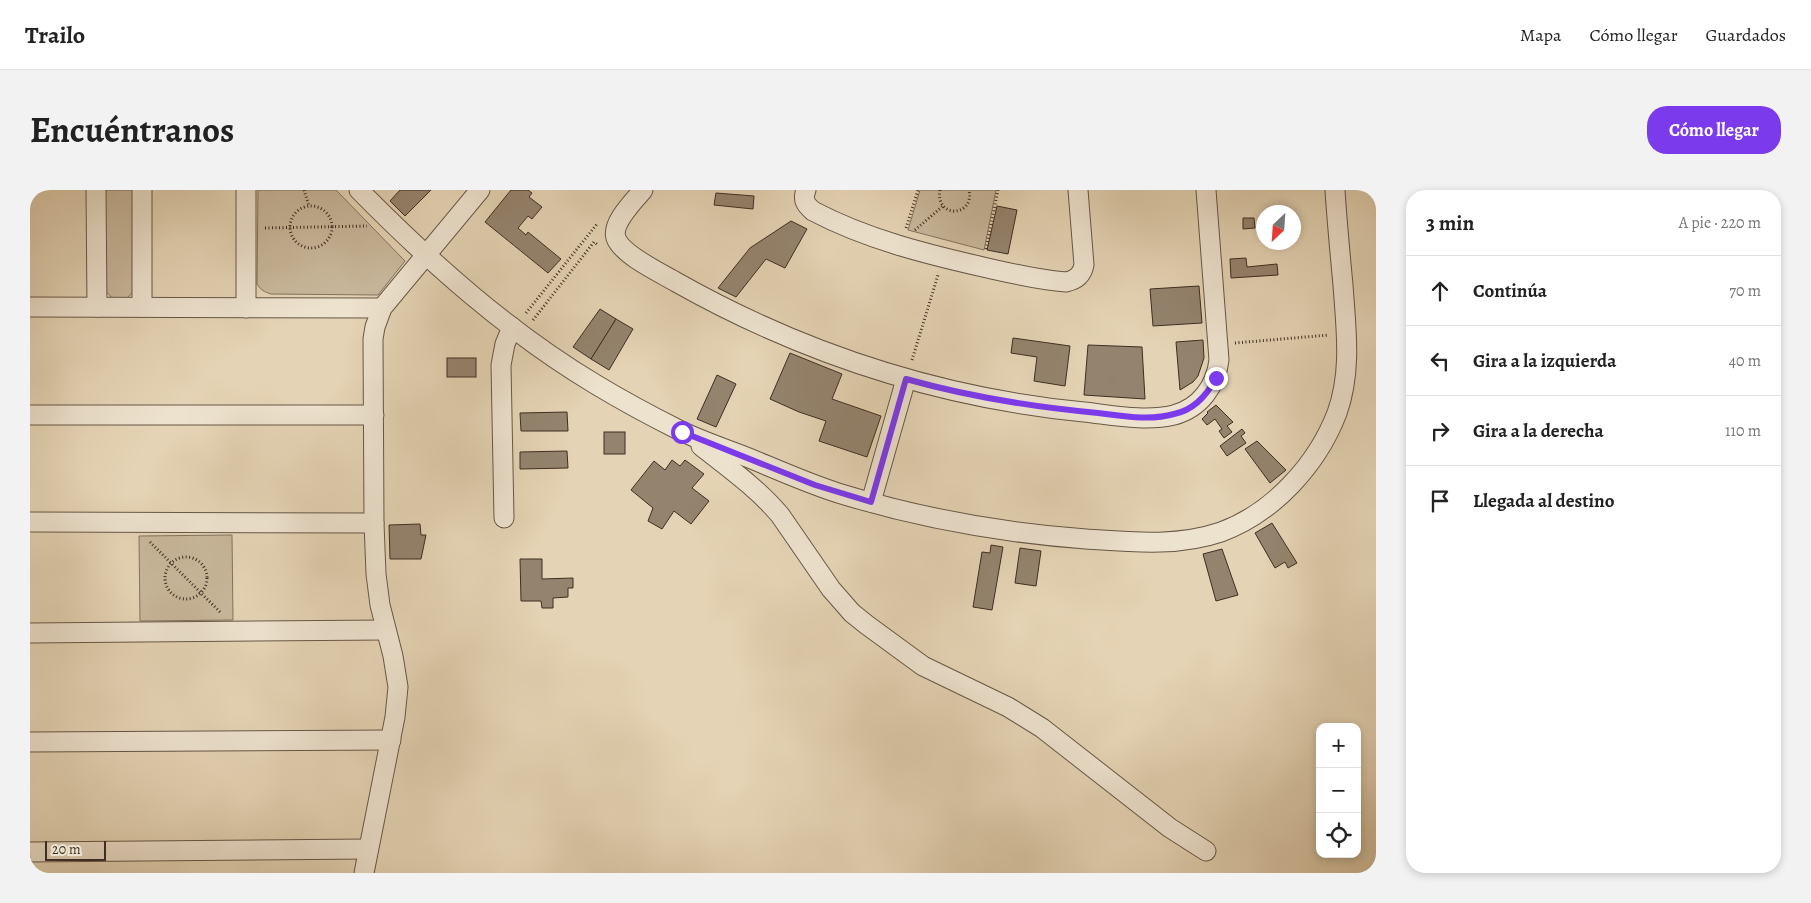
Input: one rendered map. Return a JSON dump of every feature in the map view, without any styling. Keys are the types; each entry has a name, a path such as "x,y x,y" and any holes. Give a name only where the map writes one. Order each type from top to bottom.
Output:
{"street":[{"path":"96,190 97,307"},
{"path":"142,190 142,307"},
{"path":"246,190 246,308"},
{"path":"358,190 427,255 512,327 593,383 682,432 815,485 871,502 986,526 1075,538 1152,543 1187,540 1219,532 1246,520 1276,498 1301,474 1331,428 1343,392 1348,358 1335,190"},
{"path":"364,873 398,702 398,687 393,656 378,590 374,523 373,339 375,326 382,308 480,190"},
{"path":"643,190 621,217 615,230 620,244 638,259 692,291 763,325 851,362 964,394 1019,404 1130,416 1161,416 1188,409 1206,394 1212,386 1218,369 1218,344 1206,190"},
{"path":"806,190 804,199 807,206 813,211 846,226 943,257 1056,281 1073,281 1082,272 1084,265 1078,190"},
{"path":"30,307 382,308"},
{"path":"504,518 501,365 505,344 512,327"},
{"path":"871,502 906,379"},
{"path":"30,416 374,415"},
{"path":"682,432 751,486 770,504 780,515 831,589 852,613 867,625 923,666 1008,707 1042,728 1170,828 1206,851"},
{"path":"30,522 374,523"},
{"path":"30,633 386,630"},
{"path":"30,742 391,740"},
{"path":"30,852 368,849"}],"path":[{"path":"304,190 309,206"},
{"path":"902,243 918,190"},
{"path":"940,190 939,196 943,206 952,211 965,208 969,202 969,190"},
{"path":"982,266 998,190"},
{"path":"309,206 322,209 328,214 332,227 329,238 324,244 316,248 308,248 300,246 294,240 290,227 292,216 298,210 309,206"},
{"path":"902,243 943,206"},
{"path":"597,224 524,315 532,321 594,242 600,246"},
{"path":"246,228 395,226"},
{"path":"906,379 943,257"},
{"path":"1218,344 1347,334"},
{"path":"129,522 240,631"},
{"path":"186,557 194,558 201,563 207,578 206,586 201,593 186,599 171,593 166,586 165,578 166,570 171,563 178,558 186,557"}],"shaded area":[{"path":"103,190 135,190 133,291 127,298 122,299 113,299 105,290"},
{"path":"258,190 336,190 405,261 378,295 271,294 265,292 257,284"},
{"path":"920,190 996,190 984,250 908,230"},
{"path":"232,535 233,620 140,621 139,536"}],"building":[{"path":"400,190 431,190 405,216 390,201"},
{"path":"511,190 528,190 532,193 529,197 542,207 532,219 528,216 518,228 526,235 528,232 561,259 548,273 485,222"},
{"path":"716,193 754,196 753,209 714,205"},
{"path":"997,206 1017,210 1008,254 987,250"},
{"path":"1243,218 1254,218 1255,228 1243,229"},
{"path":"791,221 807,229 785,268 766,259 736,297 718,288 750,248"},
{"path":"1246,258 1247,267 1277,264 1278,275 1231,278 1230,259"},
{"path":"1199,286 1202,323 1153,326 1150,289"},
{"path":"600,309 616,319 591,359 573,347"},
{"path":"616,319 633,329 609,370 591,359"},
{"path":"1013,338 1070,346 1065,386 1034,381 1037,357 1011,353"},
{"path":"1203,340 1204,358 1198,376 1193,382 1180,390 1176,342"},
{"path":"1088,345 1142,347 1145,399 1084,395"},
{"path":"790,353 842,374 832,399 881,416 867,457 819,441 826,421 770,399"},
{"path":"447,358 476,358 476,377 447,377"},
{"path":"717,375 736,384 716,427 697,419"},
{"path":"1216,405 1233,422 1227,426 1232,432 1224,438 1219,431 1222,429 1215,419 1207,425 1202,419"},
{"path":"567,412 568,431 521,431 520,413"},
{"path":"1242,429 1245,433 1241,436 1246,443 1227,456 1220,446"},
{"path":"604,432 625,432 625,454 604,454"},
{"path":"1257,441 1286,470 1270,483 1245,449"},
{"path":"567,451 568,468 520,469 520,452"},
{"path":"672,460 680,466 685,460 704,474 692,488 709,501 691,524 674,511 662,529 648,521 653,508 631,490 654,461 665,470"},
{"path":"1272,523 1297,563 1288,568 1285,562 1275,568 1255,533"},
{"path":"420,524 421,535 426,535 421,559 390,559 389,525"},
{"path":"991,545 1003,547 992,610 973,607 982,552 990,553"},
{"path":"1020,548 1041,551 1036,586 1015,583"},
{"path":"1222,549 1238,595 1216,601 1203,554"},
{"path":"520,559 542,559 542,579 573,578 573,588 568,588 568,597 553,598 553,608 542,608 541,601 521,601"}],"route":[{"path":"682,432 815,485 871,502 906,379 955,392 1019,404 1147,417 1174,414 1188,409 1206,394 1216,378"}]}
